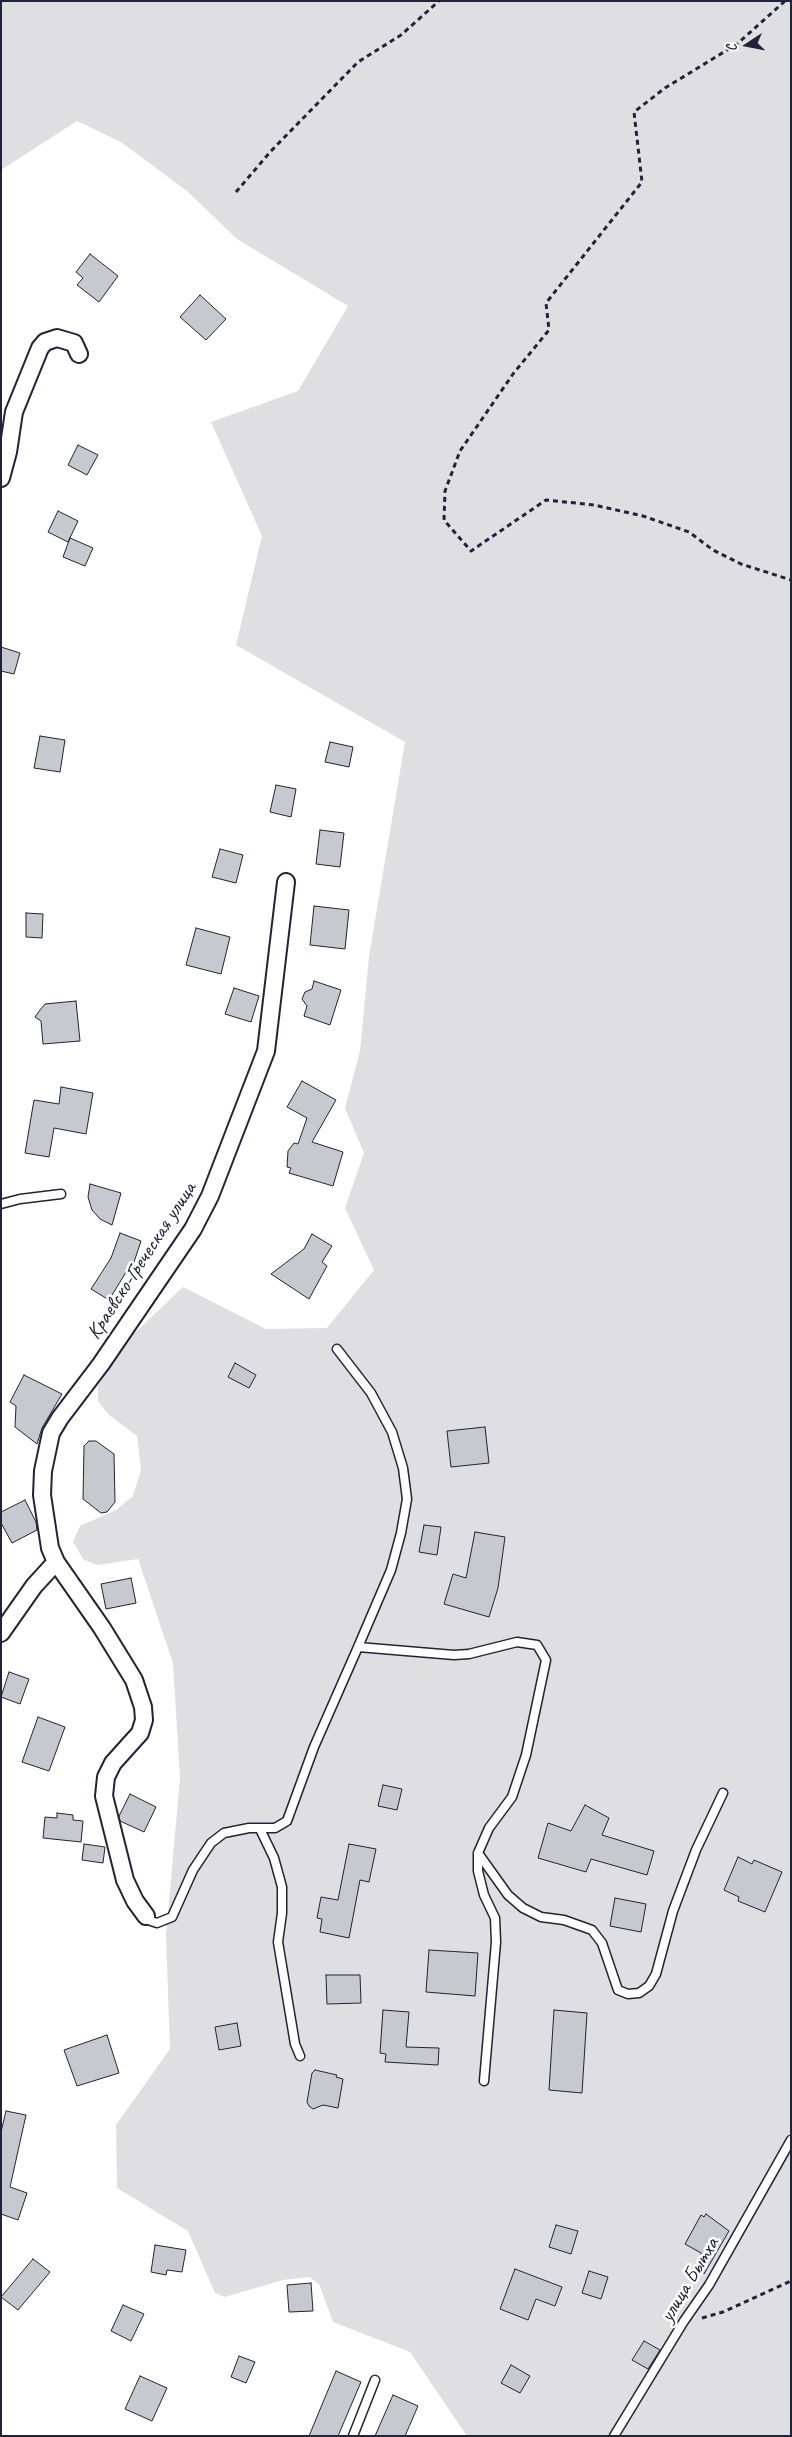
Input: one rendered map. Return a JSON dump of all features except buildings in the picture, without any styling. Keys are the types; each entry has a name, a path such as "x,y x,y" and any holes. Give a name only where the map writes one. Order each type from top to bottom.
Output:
{"street":[{"path":"1,478 18,396 40,348 45,342 57,338 74,343 79,354"},
{"name":"Краевско-Греческая улица","path":"146,1916 135,1901 125,1880 104,1796 106,1777 113,1763 140,1733 144,1720 143,1707 129,1672 102,1628 56,1562 50,1548 42,1495 43,1471 51,1433 193,1229 210,1196 266,1051 286,882"},
{"path":"1,1633 34,1586 56,1562"}],"lane":[{"path":"1,1204 20,1199 61,1194"},
{"path":"146,1916 150,1921 157,1923 172,1917 193,1870 211,1843 224,1833 236,1829 274,1828 287,1821 320,1731 390,1570 401,1532 407,1499 403,1468 392,1432 370,1393 337,1349"},
{"path":"358,1647 454,1655 469,1654 523,1642 537,1645 546,1660 520,1775 512,1797 483,1839 478,1853 478,1871 484,1895 495,1918 496,1942 484,2081"},
{"path":"478,1853 508,1894 523,1908 542,1917 564,1920 592,1930 602,1943 618,1990 628,1994 638,1993 649,1986 656,1974 674,1911 696,1850 723,1793"},
{"path":"260,1829 274,1858 282,1887 282,1913 278,1942 296,2044 300,2056"},
{"name":"улица Бытха","path":"614,2436 684,2321 709,2285 791,2140"},
{"path":"353,2436 376,2380"}],"path":[{"path":"236,192 271,151 358,62 401,35 439,1"},
{"path":"785,1 737,44 665,88 634,112 642,182 546,304 549,330 513,374 460,450 445,491 444,520 471,551 546,500 594,505 643,516 689,532 712,550 741,564 791,580"},
{"path":"684,2321 723,2312 791,2281"}],"shaded area":[{"path":"1,1 791,1 791,2436 467,2436 410,2352 333,2322 319,2284 309,2277 283,2280 225,2297 215,2293 188,2231 117,2188 116,2125 170,2049 166,1935 180,1778 173,1663 138,1559 98,1565 84,1560 73,1542 80,1526 116,1510 133,1496 141,1470 137,1436 109,1415 98,1401 98,1386 124,1343 183,1287 266,1329 327,1328 374,1270 345,1208 364,1153 345,1108 360,1051 369,956 405,742 236,645 262,536 211,422 298,391 348,306 237,239 187,191 121,142 77,121 1,170"}]}
